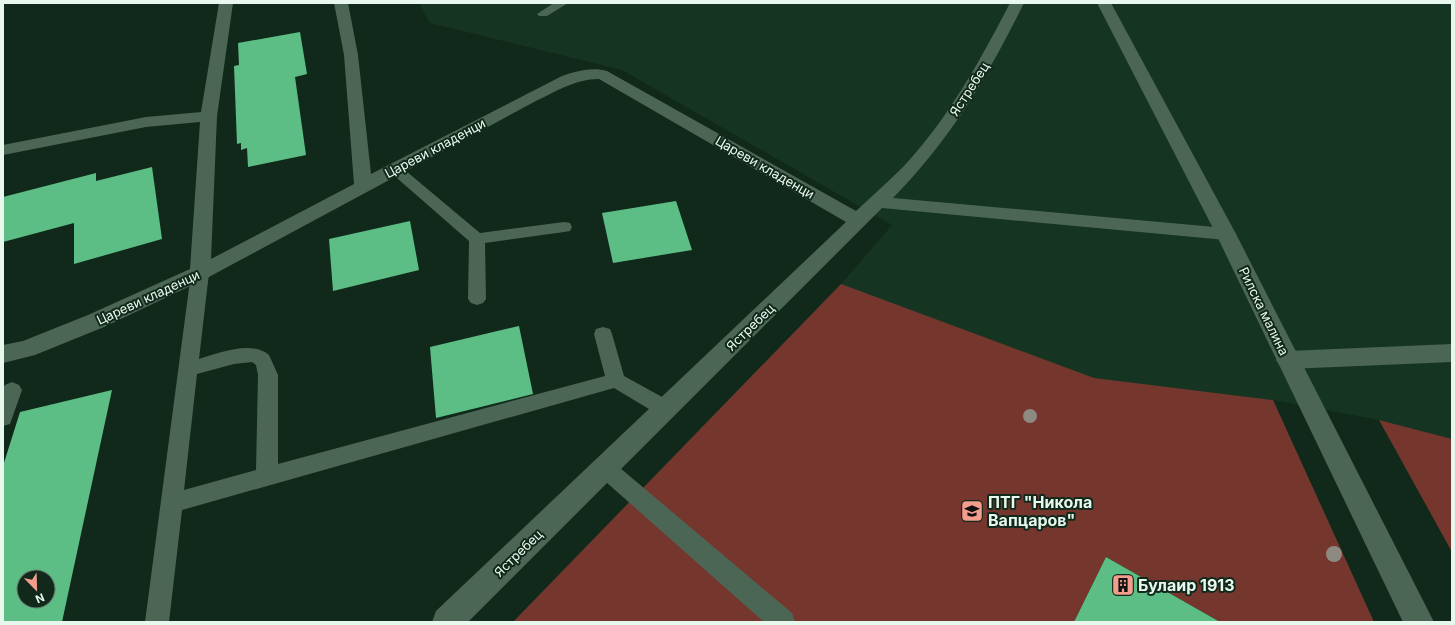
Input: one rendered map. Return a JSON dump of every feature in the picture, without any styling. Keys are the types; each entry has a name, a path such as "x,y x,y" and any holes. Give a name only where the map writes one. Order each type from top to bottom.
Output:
{"street":[{"path":"200,273 209,116 226,3"},
{"path":"341,3 351,55 363,186"},
{"name":"Ястребец","path":"447,622 910,170 956,110 987,62 1018,3"},
{"name":"Рилска малина","path":"1104,3 1180,150 1226,234 1419,622"},
{"name":"Цареви кладенци","path":"3,354 27,349 96,321 200,273 568,79 585,74 602,74 859,221"},
{"path":"3,150 146,122 209,116"},
{"path":"878,202 1226,234"},
{"path":"1288,360 1452,353"}],"lane":[{"path":"543,14 562,3"},
{"path":"395,169 477,239 564,227"},
{"path":"477,239 477,298"},
{"path":"157,622 200,273"},
{"path":"603,334 616,380 666,409"},
{"path":"188,369 243,355 258,356 265,364 268,375 267,476"},
{"path":"171,503 616,380"},
{"path":"3,418 12,390"},
{"path":"605,468 783,622"}],"shaded area":[{"path":"419,3 1452,3 1452,439 1379,420 1273,400 1374,622 513,622 841,284 892,225 622,70 430,23"},
{"name":"ПТГ \"Никола Вапцаров\"","path":"841,284 1094,378 1273,400 1374,622 1220,622 1106,557 1074,622 513,622"},
{"path":"1379,420 1452,439 1452,552"}],"building":[{"path":"300,32 307,74 295,77 306,155 248,167 247,148 241,150 241,143 237,144 234,66 239,65 238,43"},
{"path":"152,167 162,239 74,264 74,223 3,242 3,197 96,173 96,181"},
{"path":"676,201 692,250 613,263 602,213"},
{"path":"410,221 419,270 333,291 329,239"},
{"path":"519,326 533,394 436,418 430,347"},
{"path":"112,390 62,622 3,622 3,466 20,412"},
{"name":"Булаир 1913","path":"1106,557 1220,622 1074,622"}],"place":[{"name":"ПТГ \"Никола Вапцаров\"","path":"972,511"},
{"name":"Булаир 1913","path":"1123,585"}]}
